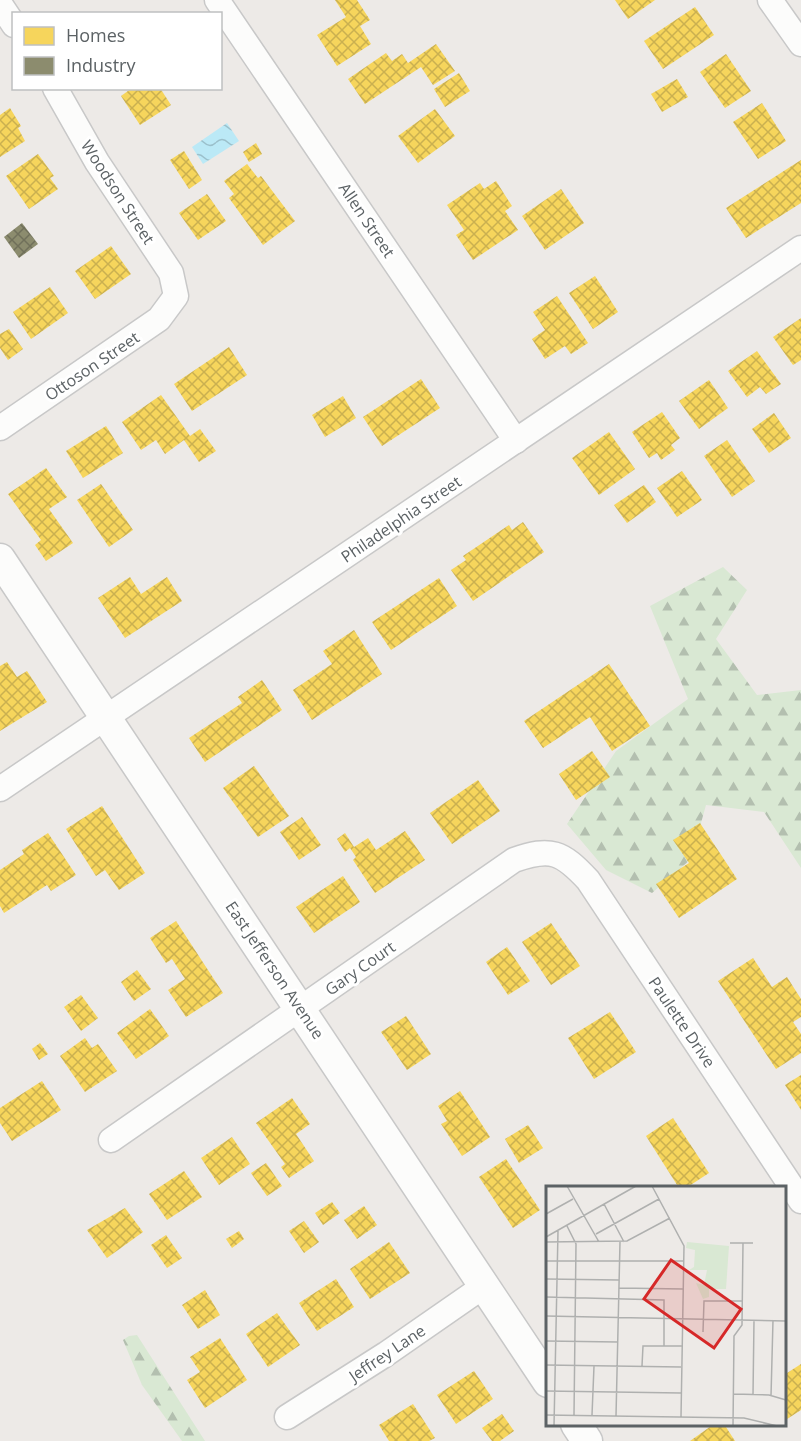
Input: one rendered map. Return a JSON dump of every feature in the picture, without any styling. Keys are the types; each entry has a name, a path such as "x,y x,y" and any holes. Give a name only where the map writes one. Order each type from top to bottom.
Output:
{"street":[{"name":"Allen Street","path":"217,0 516,441"},
{"path":"770,0 801,44"},
{"path":"0,4 12,22"},
{"name":"Woodson Street","path":"56,90 97,162 171,273 176,296"},
{"name":"Philadelphia Street","path":"0,789 106,720 801,248"},
{"name":"Ottoson Street","path":"0,428 159,319 176,296"},
{"name":"East Jefferson Avenue","path":"0,559 546,1379"},
{"name":"Gary Court","path":"111,1140 514,860 534,853 554,852"},
{"name":"Paulette Drive","path":"554,852 574,865 588,880 801,1201"},
{"name":"Jeffrey Lane","path":"287,1417 386,1354 484,1286"},
{"path":"577,1426 587,1441"}],"green space":[{"path":"723,567 747,590 716,639 757,695 801,690 801,868 764,812 706,805 691,859 652,893 606,870 567,824 616,751 688,699 650,606"},
{"path":"137,1335 205,1441 182,1441 142,1385 123,1340"}],"water":[{"path":"227,123 239,141 203,164 192,147"}],"building: Homes":[{"path":"335,0 357,0 370,20 360,26 371,44 337,66 317,35 346,17"},
{"path":"615,0 655,0 628,19"},
{"path":"695,7 714,35 663,69 644,41"},
{"path":"436,44 455,71 433,85 421,67 365,104 348,79 386,53 392,61 402,54 408,63"},
{"path":"726,54 751,91 725,108 700,72"},
{"path":"459,73 470,91 445,107 434,89"},
{"path":"677,79 688,97 662,112 651,94"},
{"path":"129,90 161,90 171,105 140,125 121,96"},
{"path":"762,103 786,141 758,159 733,122"},
{"path":"10,108 21,126 18,128 25,141 0,157 0,115"},
{"path":"435,109 455,136 418,163 398,136"},
{"path":"256,143 262,154 249,162 243,152"},
{"path":"184,151 202,180 189,189 170,160"},
{"path":"38,154 54,176 50,178 58,189 29,209 6,176"},
{"path":"801,160 801,203 746,238 726,208"},
{"path":"247,164 258,178 261,176 295,221 263,245 229,198 234,194 224,181"},
{"path":"496,181 512,206 505,211 518,230 473,260 456,235 464,230 447,205 480,183 484,189"},
{"path":"561,189 584,223 545,250 522,216"},
{"path":"207,194 226,221 198,240 179,213"},
{"path":"111,246 131,274 95,299 75,271"},
{"path":"595,276 618,312 593,329 569,293"},
{"path":"50,287 68,313 31,339 13,312"},
{"path":"557,296 588,343 571,354 565,346 545,359 532,339 545,330 533,312"},
{"path":"801,318 801,360 793,365 773,337"},
{"path":"9,329 23,349 8,360 0,348 0,334"},
{"path":"229,347 247,375 192,411 174,384"},
{"path":"757,351 781,384 766,394 760,387 747,397 728,371"},
{"path":"421,379 440,408 382,446 363,417"},
{"path":"709,380 728,408 699,429 679,401"},
{"path":"161,395 190,436 200,429 216,451 199,462 184,440 165,454 156,440 141,450 122,422"},
{"path":"343,396 356,418 325,437 312,415"},
{"path":"662,412 680,438 671,445 675,450 661,460 657,453 649,458 632,432"},
{"path":"774,413 791,438 769,453 752,429"},
{"path":"106,426 123,453 83,478 66,451"},
{"path":"609,432 635,469 599,495 572,458"},
{"path":"727,440 755,481 732,497 704,456"},
{"path":"46,468 67,497 49,509 73,543 46,561 35,545 41,540 8,494"},
{"path":"682,471 702,500 677,517 657,488"},
{"path":"101,484 133,530 109,547 77,500"},
{"path":"644,485 656,502 627,523 614,505"},
{"path":"523,522 544,552 473,601 451,570 466,560 463,556 509,525 512,530"},
{"path":"130,577 141,594 167,577 182,601 125,638 98,598"},
{"path":"439,578 457,606 391,650 372,622"},
{"path":"354,630 382,674 312,720 293,690 332,664 323,651"},
{"path":"7,662 17,677 27,671 47,702 0,731 0,666"},
{"path":"609,664 650,726 612,751 590,717 543,748 524,721"},
{"path":"262,680 282,710 205,762 189,738 242,703 238,697"},
{"path":"592,751 610,777 576,800 559,774"},
{"path":"254,766 289,816 258,837 223,788"},
{"path":"478,780 500,811 452,844 430,813"},
{"path":"102,806 145,873 119,890 105,870 96,876 66,829"},
{"path":"302,817 321,845 299,860 280,832"},
{"path":"700,823 737,879 679,918 656,884 689,863 673,840"},
{"path":"405,831 425,860 375,893 353,860 356,857 350,848 345,852 337,839 345,833 354,847 368,838 376,850"},
{"path":"48,833 76,875 51,891 47,885 4,913 0,906 0,870 24,854 22,850"},
{"path":"343,876 360,902 314,933 296,907"},
{"path":"176,921 223,993 186,1017 168,990 185,979 172,959 166,963 150,938"},
{"path":"551,923 580,966 551,985 522,942"},
{"path":"507,947 530,981 508,995 486,962"},
{"path":"753,958 772,987 787,977 801,999 801,1017 793,1022 801,1034 801,1053 776,1069 718,981"},
{"path":"137,970 151,989 134,1001 121,982"},
{"path":"81,995 98,1018 81,1031 64,1007"},
{"path":"150,1009 169,1036 136,1059 117,1033"},
{"path":"610,1012 636,1052 594,1079 568,1038"},
{"path":"406,1016 431,1054 407,1070 381,1032"},
{"path":"85,1038 92,1048 98,1044 117,1071 85,1092 60,1056"},
{"path":"40,1043 48,1054 39,1060 32,1049"},
{"path":"801,1075 801,1110 785,1085"},
{"path":"42,1081 61,1110 12,1141 0,1123 0,1108"},
{"path":"460,1091 490,1137 462,1156 441,1124 447,1121 438,1106"},
{"path":"292,1098 310,1124 296,1134 314,1161 289,1178 281,1167 285,1164 256,1123"},
{"path":"673,1118 709,1173 689,1186 678,1186 646,1136"},
{"path":"528,1125 543,1148 519,1163 505,1139"},
{"path":"232,1137 250,1164 219,1185 201,1158"},
{"path":"506,1159 540,1210 513,1228 479,1177"},
{"path":"266,1163 282,1186 267,1196 251,1173"},
{"path":"184,1171 202,1197 167,1220 149,1194"},
{"path":"332,1202 340,1213 323,1225 315,1213"},
{"path":"364,1206 377,1225 357,1239 344,1220"},
{"path":"125,1208 143,1232 107,1258 87,1230"},
{"path":"304,1221 319,1242 304,1253 289,1231"},
{"path":"239,1231 244,1239 232,1248 226,1239"},
{"path":"166,1235 182,1258 167,1268 151,1245"},
{"path":"389,1242 410,1273 370,1299 350,1269"},
{"path":"336,1279 354,1307 317,1331 299,1303"},
{"path":"205,1290 220,1315 198,1329 182,1305"},
{"path":"277,1313 300,1345 268,1367 246,1334"},
{"path":"220,1338 247,1380 205,1408 187,1380 200,1372 190,1357"},
{"path":"801,1364 801,1410 786,1420 786,1374"},
{"path":"474,1371 493,1399 456,1424 437,1395"},
{"path":"413,1404 435,1438 429,1441 389,1441 379,1425"},
{"path":"502,1414 514,1431 500,1441 492,1441 482,1428"},
{"path":"711,1426 725,1426 735,1441 690,1441"}],"building: Industry":[{"path":"22,223 38,244 19,258 4,237"}]}
